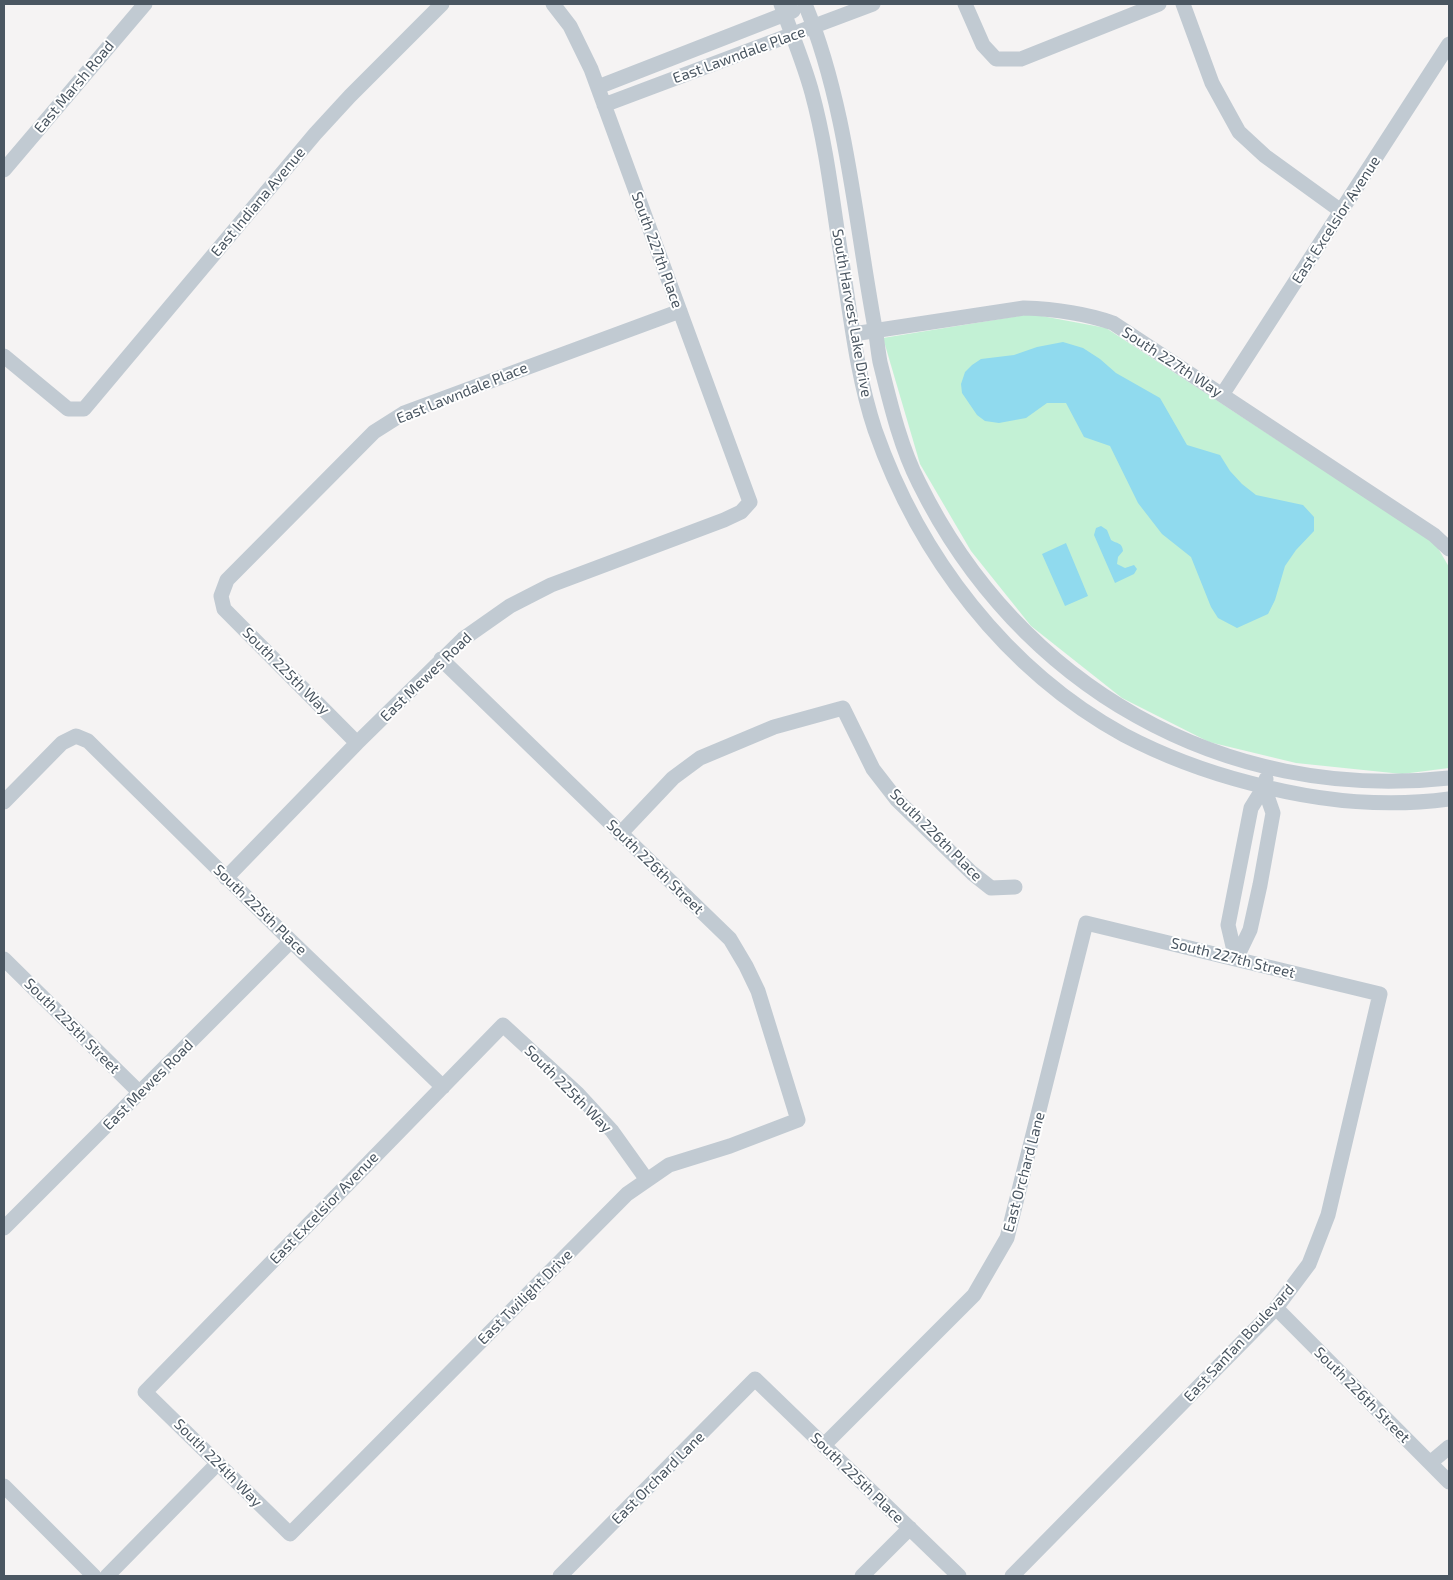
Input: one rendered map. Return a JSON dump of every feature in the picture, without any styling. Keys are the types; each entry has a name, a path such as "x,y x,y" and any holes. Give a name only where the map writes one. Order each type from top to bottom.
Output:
{"street":[{"name":"East Marsh Road","path":"4,170 145,4"},
{"name":"East Indiana Avenue","path":"4,356 68,409 84,408 315,134 442,4"},
{"name":"South 227th Place","path":"553,4 570,26 591,69 750,502"},
{"name":"East Lawndale Place","path":"604,105 873,4"},
{"path":"965,4 983,45 996,59 1021,59 1160,4"},
{"path":"1183,4 1212,84 1239,132 1265,156 1341,211"},
{"name":"East Lawndale Place","path":"598,87 783,9 808,5"},
{"name":"South Harvest Lake Drive","path":"808,5 839,114 880,361 900,433 918,482 962,556 1003,609 1055,659 1106,698 1171,735 1207,749 1269,768 1352,780 1385,782 1449,778"},
{"name":"South Harvest Lake Drive","path":"783,9 812,94 826,162 853,334 864,389 875,429 903,496 942,567 981,617 1034,670 1089,714 1161,753 1219,775 1309,797 1357,803 1428,802 1449,799"},
{"name":"East Excelsior Avenue","path":"1222,395 1449,44"},
{"name":"South 227th Way","path":"853,334 1024,308 1090,315 1113,323 1434,535 1449,549"},
{"name":"East Lawndale Place","path":"221,596 227,580 374,432 404,413 680,311"},
{"name":"East Mewes Road","path":"226,878 357,743 463,639 510,606 551,584 724,520 741,512 750,502"},
{"name":"South 225th Way","path":"221,596 224,609 357,743"},
{"name":"South 226th Street","path":"441,660 730,939 746,966 758,992 798,1120"},
{"name":"South 226th Place","path":"620,834 674,778 700,758 774,727 843,708 874,769 897,800 972,873 991,888 1015,887"},
{"name":"South 225th Place","path":"4,802 62,743 76,736 88,741 226,878 443,1086"},
{"path":"1236,959 1228,925 1251,808 1264,787 1269,768"},
{"path":"1236,959 1250,930 1273,813 1264,787"},
{"path":"1239,871 1262,875"},
{"name":"South 227th Street","path":"1086,923 1380,994"},
{"name":"East Orchard Lane","path":"824,1445 974,1295 1006,1238 1086,923"},
{"name":"East Mewes Road","path":"4,1228 290,940"},
{"name":"South 225th Street","path":"4,959 140,1093"},
{"name":"East SanTan Boulevard","path":"1012,1576 1276,1308 1310,1264 1328,1215 1380,994"},
{"name":"East Excelsior Avenue","path":"145,1392 503,1025"},
{"name":"South 225th Way","path":"503,1025 583,1100 612,1132 647,1180"},
{"name":"East Twilight Drive","path":"290,1534 627,1194 669,1165 730,1146 798,1120"},
{"name":"South 226th Street","path":"1276,1308 1449,1482"},
{"name":"South 225th Place","path":"755,1379 959,1576"},
{"name":"East Orchard Lane","path":"560,1576 755,1379"},
{"name":"South 224th Way","path":"145,1392 290,1534"},
{"path":"1430,1463 1449,1447"},
{"path":"107,1576 218,1463"},
{"path":"4,1486 94,1576"},
{"path":"862,1576 910,1528"}],"green space":[{"path":"1031,314 1106,328 1435,543 1449,567 1449,768 1402,774 1296,763 1209,742 1122,698 1031,626 971,551 920,464 883,338"}],"water":[{"path":"1063,342 1083,348 1116,373 1160,398 1187,445 1220,455 1230,471 1256,495 1303,505 1314,517 1314,531 1296,550 1285,566 1275,600 1268,614 1237,628 1218,618 1211,607 1191,557 1162,534 1138,503 1110,446 1084,437 1066,403 1047,403 1026,418 999,423 985,421 977,415 962,393 961,384 965,372 981,359 1014,355 1037,347"},
{"path":"1101,526 1107,530 1111,540 1122,548 1123,551 1118,557 1117,564 1125,568 1134,565 1137,569 1134,574 1115,583 1094,535 1096,528"},
{"path":"1066,543 1088,596 1065,606 1042,554"}]}
